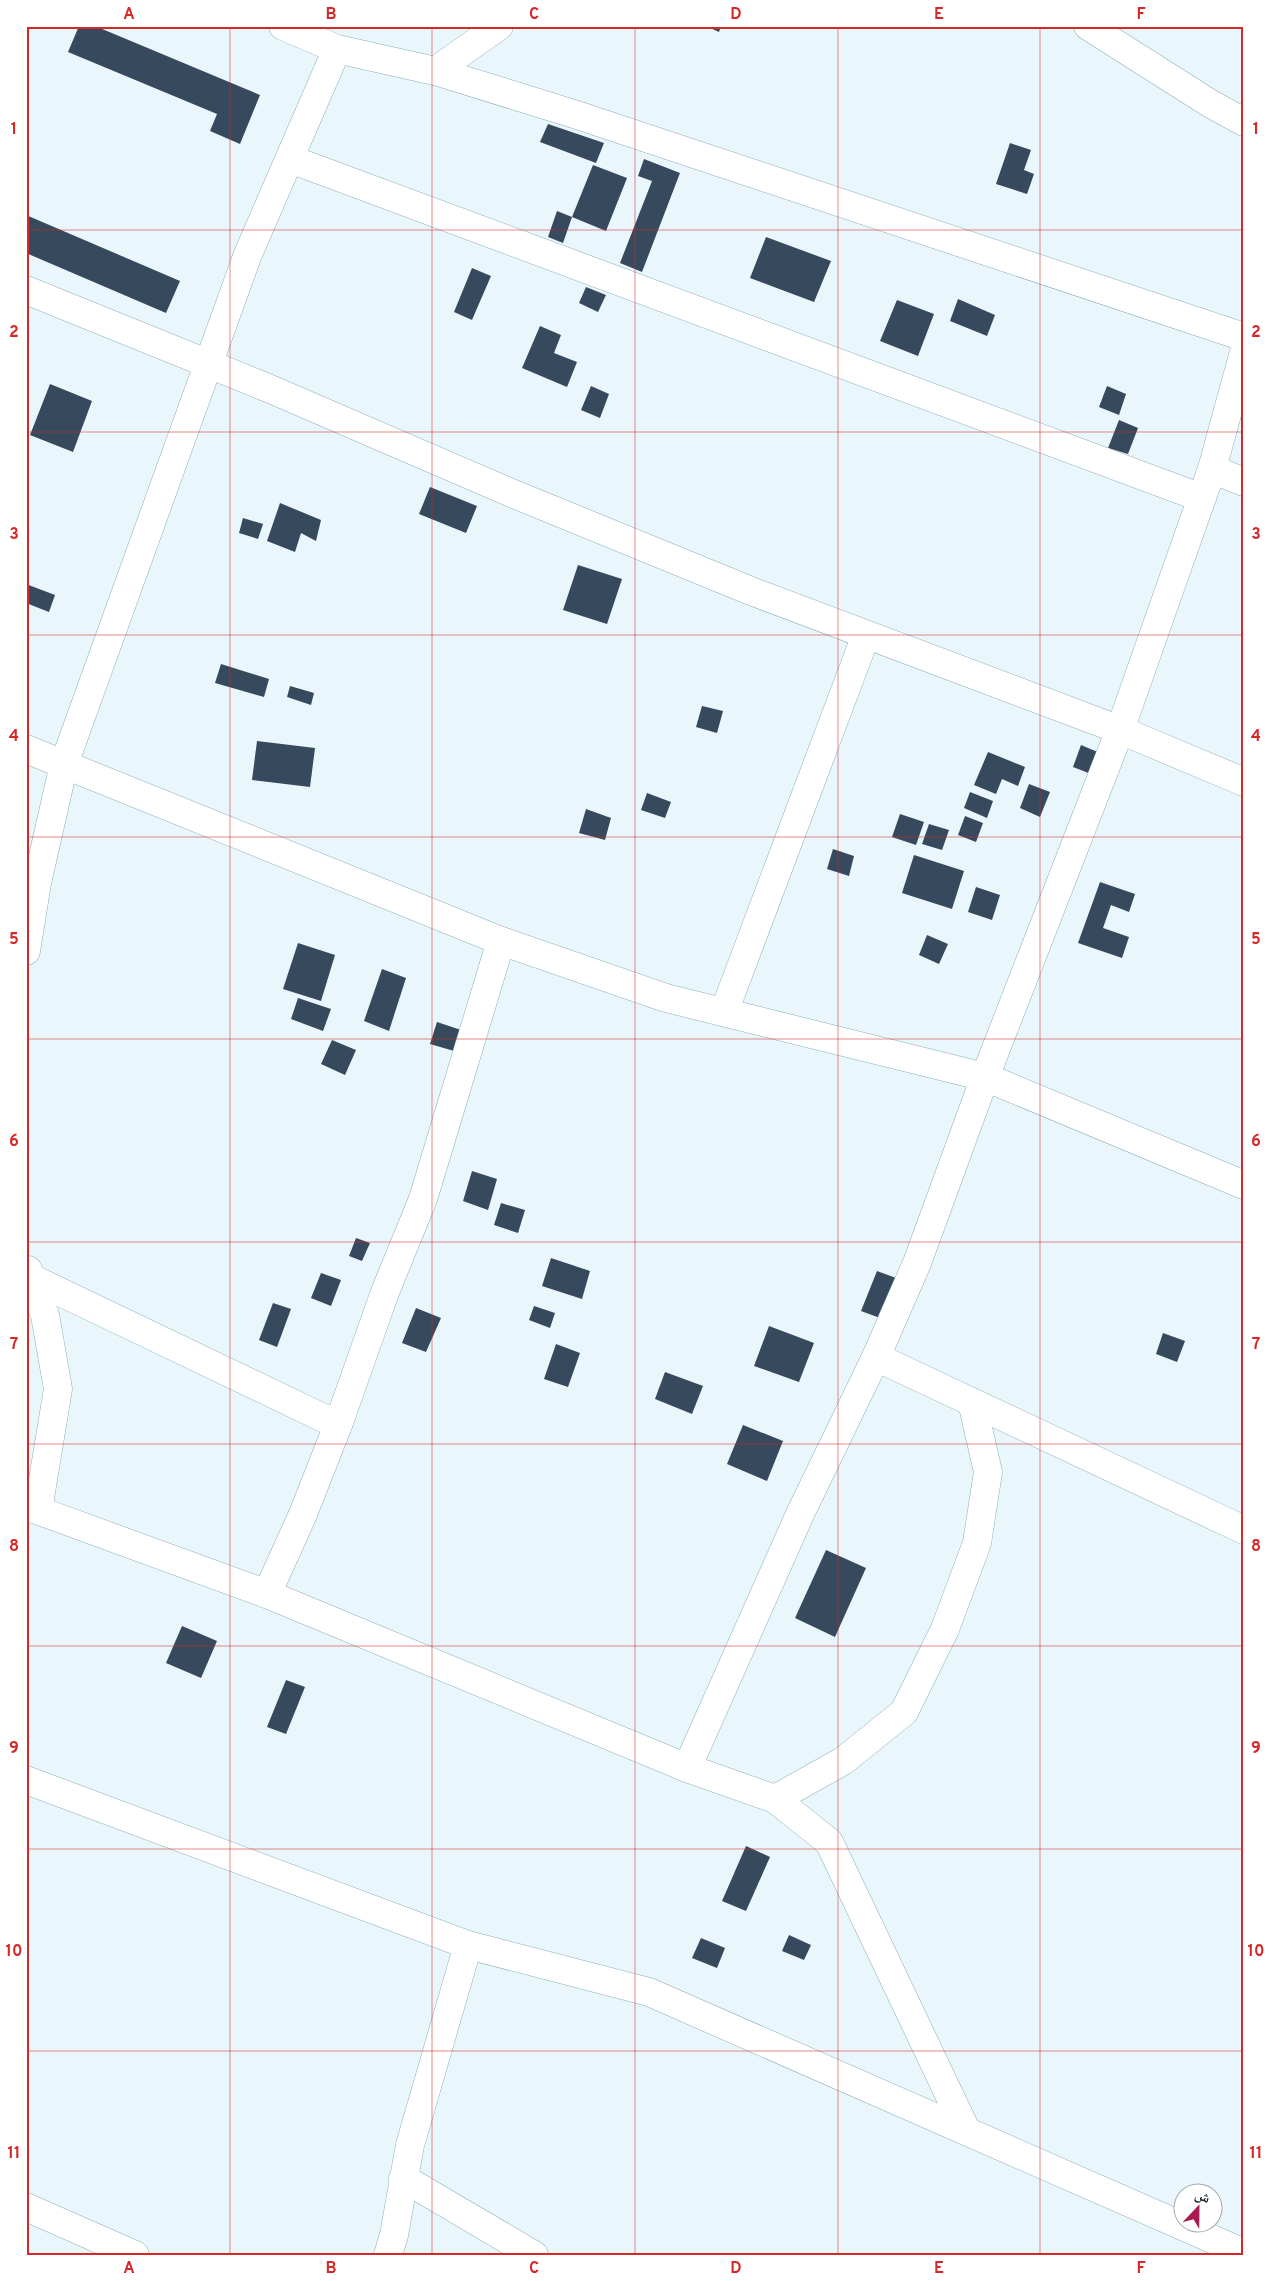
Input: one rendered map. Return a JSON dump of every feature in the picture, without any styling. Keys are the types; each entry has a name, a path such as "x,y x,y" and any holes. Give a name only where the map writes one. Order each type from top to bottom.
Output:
{"street":[{"path":"284,26 338,49 435,71 574,114 1244,337"},
{"path":"435,71 498,26"},
{"path":"1088,26 1211,104 1244,122"},
{"path":"26,951 37,883 64,764 248,254 338,49"},
{"path":"290,159 1202,498"},
{"path":"26,290 751,591 1120,730 1244,782"},
{"path":"687,1768 801,1512 876,1357 917,1263 985,1077 1120,730 1212,469 1244,352"},
{"path":"1212,469 1244,482"},
{"path":"724,1012 866,634"},
{"path":"26,749 501,941 666,998 985,1077 1244,1185"},
{"path":"267,1594 303,1514 338,1425 385,1292 423,1199 501,941"},
{"path":"28,1270 338,1425"},
{"path":"28,1270 45,1315 58,1390 32,1508 267,1594 687,1768 775,1799 829,1842 966,2130"},
{"path":"876,1357 1244,1530"},
{"path":"775,1799 843,1761 904,1712 945,1629 977,1543 988,1472 972,1402"},
{"path":"26,1780 468,1945 649,1992 966,2130 1210,2247 1244,2253"},
{"path":"388,2255 394,2236 410,2145 468,1945"},
{"path":"404,2178 534,2255"},
{"path":"26,2207 135,2255"}],"building":[{"path":"79,26 95,26 260,95 240,144 210,131 217,114 68,52"},
{"path":"706,26 721,26 719,32"},
{"path":"548,124 604,143 596,163 540,142"},
{"path":"1010,143 1031,150 1024,170 1034,174 1027,194 996,184"},
{"path":"644,159 680,173 642,272 620,263 652,181 638,176"},
{"path":"593,165 627,178 606,231 572,217"},
{"path":"557,211 572,217 563,243 548,237"},
{"path":"26,215 180,281 166,313 26,253"},
{"path":"766,237 831,261 814,302 750,278"},
{"path":"472,268 491,276 472,320 454,312"},
{"path":"586,287 606,295 598,312 579,303"},
{"path":"958,299 995,315 987,336 950,321"},
{"path":"897,300 934,314 918,356 880,341"},
{"path":"540,326 561,335 554,353 577,362 567,387 522,368"},
{"path":"50,384 92,401 73,452 30,435"},
{"path":"591,386 609,394 600,418 581,410"},
{"path":"1107,386 1126,394 1119,415 1099,407"},
{"path":"1119,420 1138,428 1128,454 1108,448"},
{"path":"430,487 477,506 466,533 419,514"},
{"path":"280,503 321,520 316,541 301,533 295,552 267,541"},
{"path":"243,518 263,524 258,539 239,533"},
{"path":"578,565 622,579 607,624 563,610"},
{"path":"26,584 55,595 49,612 26,603"},
{"path":"221,664 269,679 264,697 215,683"},
{"path":"290,686 314,693 311,705 287,697"},
{"path":"702,706 723,711 717,733 696,727"},
{"path":"257,741 315,748 310,787 252,780"},
{"path":"1081,745 1100,753 1091,774 1073,767"},
{"path":"988,752 1025,767 1018,786 1002,779 996,794 974,785"},
{"path":"1029,784 1050,792 1040,817 1020,808"},
{"path":"970,792 993,801 987,818 964,808"},
{"path":"647,793 671,802 665,818 641,810"},
{"path":"586,809 611,818 605,840 579,833"},
{"path":"900,814 924,822 916,845 892,837"},
{"path":"965,816 983,823 976,842 958,835"},
{"path":"929,824 949,830 942,850 922,844"},
{"path":"833,849 854,856 849,876 827,869"},
{"path":"914,855 964,871 952,909 902,893"},
{"path":"1100,882 1135,894 1129,912 1111,905 1103,928 1129,937 1122,958 1078,943"},
{"path":"976,887 1000,895 992,920 968,912"},
{"path":"927,935 948,944 939,964 919,955"},
{"path":"298,943 335,955 321,1001 283,989"},
{"path":"382,969 406,978 389,1031 364,1021"},
{"path":"298,998 331,1009 323,1031 291,1019"},
{"path":"437,1022 461,1030 454,1051 430,1044"},
{"path":"332,1040 356,1050 345,1075 321,1064"},
{"path":"472,1171 497,1179 488,1210 463,1201"},
{"path":"501,1203 525,1210 518,1233 494,1225"},
{"path":"356,1238 370,1243 362,1261 349,1256"},
{"path":"551,1258 590,1271 582,1299 542,1286"},
{"path":"877,1271 896,1278 880,1318 861,1311"},
{"path":"321,1273 341,1280 331,1306 311,1298"},
{"path":"273,1303 291,1309 277,1347 259,1340"},
{"path":"534,1306 555,1313 550,1328 529,1320"},
{"path":"416,1308 441,1318 426,1352 402,1343"},
{"path":"769,1326 814,1343 799,1382 754,1366"},
{"path":"1163,1333 1185,1341 1177,1362 1156,1354"},
{"path":"556,1344 580,1353 568,1387 544,1379"},
{"path":"665,1372 703,1386 692,1414 655,1399"},
{"path":"743,1425 783,1441 767,1481 727,1464"},
{"path":"826,1550 866,1568 835,1637 795,1618"},
{"path":"182,1626 217,1641 201,1678 166,1663"},
{"path":"286,1680 305,1687 286,1734 267,1727"},
{"path":"746,1846 770,1857 746,1911 722,1901"},
{"path":"789,1935 811,1945 804,1960 782,1951"},
{"path":"701,1938 725,1948 717,1968 692,1958"}]}
